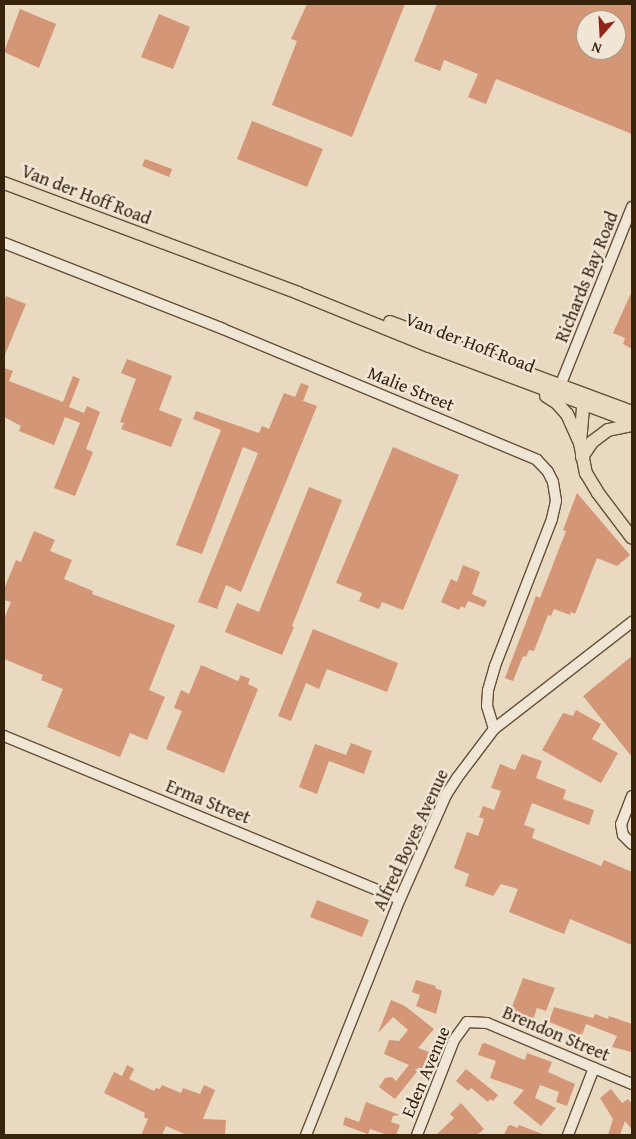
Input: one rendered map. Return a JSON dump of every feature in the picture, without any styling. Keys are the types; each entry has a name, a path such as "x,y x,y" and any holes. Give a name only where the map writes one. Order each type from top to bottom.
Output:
{"main road":[{"name":"Van der Hoff Road","path":"4,183 298,293 508,376 632,412"},
{"name":"Van der Hoff Road","path":"298,293 368,314 560,386 632,423"},
{"path":"508,376 557,403 567,414 580,443"},
{"path":"584,399 580,443 586,473 598,493 632,538"},
{"path":"582,457 592,442 608,430 632,423"}],"street":[{"name":"Richards Bay Road","path":"560,386 632,208"},
{"name":"Malie Street","path":"4,243 232,333 537,460 548,472 553,482 556,501 552,519 495,666 488,691 487,706 494,729"},
{"name":"Alfred Boyes Avenue","path":"306,1135 400,899 446,795 468,761 494,729 632,622"},
{"name":"Erma Street","path":"4,736 400,899"},
{"path":"632,796 621,824 623,835 632,844"},
{"name":"Brendon Street","path":"466,1022 487,1022 632,1084"},
{"name":"Eden Avenue","path":"417,1135 454,1040 466,1022"},
{"path":"568,1135 594,1068"}],"building":[{"path":"307,4 405,4 352,137 272,105 297,41 291,39"},
{"path":"437,4 632,4 632,134 496,79 486,104 468,97 478,74 444,60 440,71 414,61"},
{"path":"20,9 56,24 39,68 4,52"},
{"path":"159,14 190,27 173,69 141,57"},
{"path":"252,121 323,149 307,187 237,159"},
{"path":"145,159 172,169 169,177 142,166"},
{"path":"632,291 632,349 623,344 625,338 613,333"},
{"path":"6,296 26,304 4,357 4,303"},
{"path":"127,359 172,376 159,410 182,419 171,447 121,429 124,423 120,422 136,379 121,373"},
{"path":"4,368 13,371 9,381 63,402 73,376 80,379 69,407 84,413 87,406 100,412 86,449 93,452 75,496 54,488 80,423 65,417 54,445 19,431 21,426 4,417"},
{"path":"301,383 309,386 303,401 317,406 241,592 226,585 217,609 198,602 258,453 243,447 202,554 176,545 221,430 193,419 196,411 259,433 262,426 269,429 284,393 295,397"},
{"path":"393,447 459,475 403,610 382,602 379,609 359,601 362,593 336,583"},
{"path":"309,487 342,500 282,655 225,632 237,603 259,612"},
{"path":"577,493 630,555 617,566 597,558 575,614 571,612 570,615 554,609 551,616 548,615 534,651 529,650 526,657 523,656 513,681 505,678 536,596 540,598 566,531 563,530"},
{"path":"34,531 55,540 50,551 72,560 64,579 93,591 92,594 175,625 149,690 165,697 147,740 130,733 120,757 47,727 63,689 41,680 43,675 4,659 4,619 11,602 4,600 4,589 16,560 21,562"},
{"path":"463,565 480,572 472,594 487,601 484,607 468,601 465,608 461,606 459,610 441,602 451,579 457,582"},
{"path":"313,629 398,663 387,692 327,669 319,689 306,683 291,721 278,716"},
{"path":"632,656 632,757 583,696"},
{"path":"201,665 238,681 241,675 250,679 248,684 258,689 224,773 166,749 182,711 174,708 181,690 189,694"},
{"path":"576,710 601,724 592,739 618,753 601,783 542,750 563,713 573,716"},
{"path":"351,743 372,751 364,774 329,761 317,794 299,787 315,744 346,755"},
{"path":"522,754 542,761 536,778 566,790 563,799 594,810 589,825 532,803 524,825 535,829 532,838 601,866 604,860 632,872 632,945 570,919 564,934 509,912 518,889 501,884 493,896 465,886 469,874 454,868 467,832 478,836 484,819 479,817 483,806 494,810 501,791 491,788 500,764 515,770"},
{"path":"317,900 369,920 362,937 310,917"},
{"path":"523,978 555,988 546,1011 537,1008 533,1020 510,1012"},
{"path":"416,980 436,986 435,988 442,991 436,1014 416,1006 420,995 412,992"},
{"path":"391,1000 405,1006 434,1029 418,1048 429,1052 423,1069 420,1068 395,1099 379,1087 385,1078 392,1077 396,1081 409,1065 384,1054 389,1040 399,1041 408,1030 393,1017 378,1033"},
{"path":"554,1007 593,1018 595,1014 608,1019 609,1016 632,1024 632,1052 612,1047 617,1036 586,1024 579,1043 569,1039 572,1031 549,1022"},
{"path":"485,1043 525,1060 527,1053 552,1062 548,1072 575,1084 567,1106 556,1102 559,1092 540,1085 535,1098 556,1108 541,1126 513,1103 524,1090 490,1078 496,1061 478,1055 482,1044"},
{"path":"127,1065 134,1069 129,1079 154,1091 156,1088 160,1089 162,1085 181,1093 183,1088 200,1094 204,1085 215,1090 203,1119 226,1120 225,1135 187,1135 166,1126 162,1135 141,1135 148,1119 144,1117 145,1113 104,1093 114,1072 122,1076"},
{"path":"466,1069 498,1095 493,1101 490,1099 488,1102 471,1088 468,1091 456,1081"},
{"path":"611,1089 622,1103 628,1099 632,1104 632,1130 625,1121 620,1135 608,1135 613,1119 600,1098"},
{"path":"366,1102 400,1115 393,1116 391,1122 400,1125 396,1135 388,1135 370,1129 368,1134 343,1125 345,1117 359,1122"},
{"path":"461,1103 484,1129 477,1135 436,1135 454,1118 450,1114"},
{"path":"511,1125 517,1128 519,1125 545,1135 504,1135 508,1126"}]}
